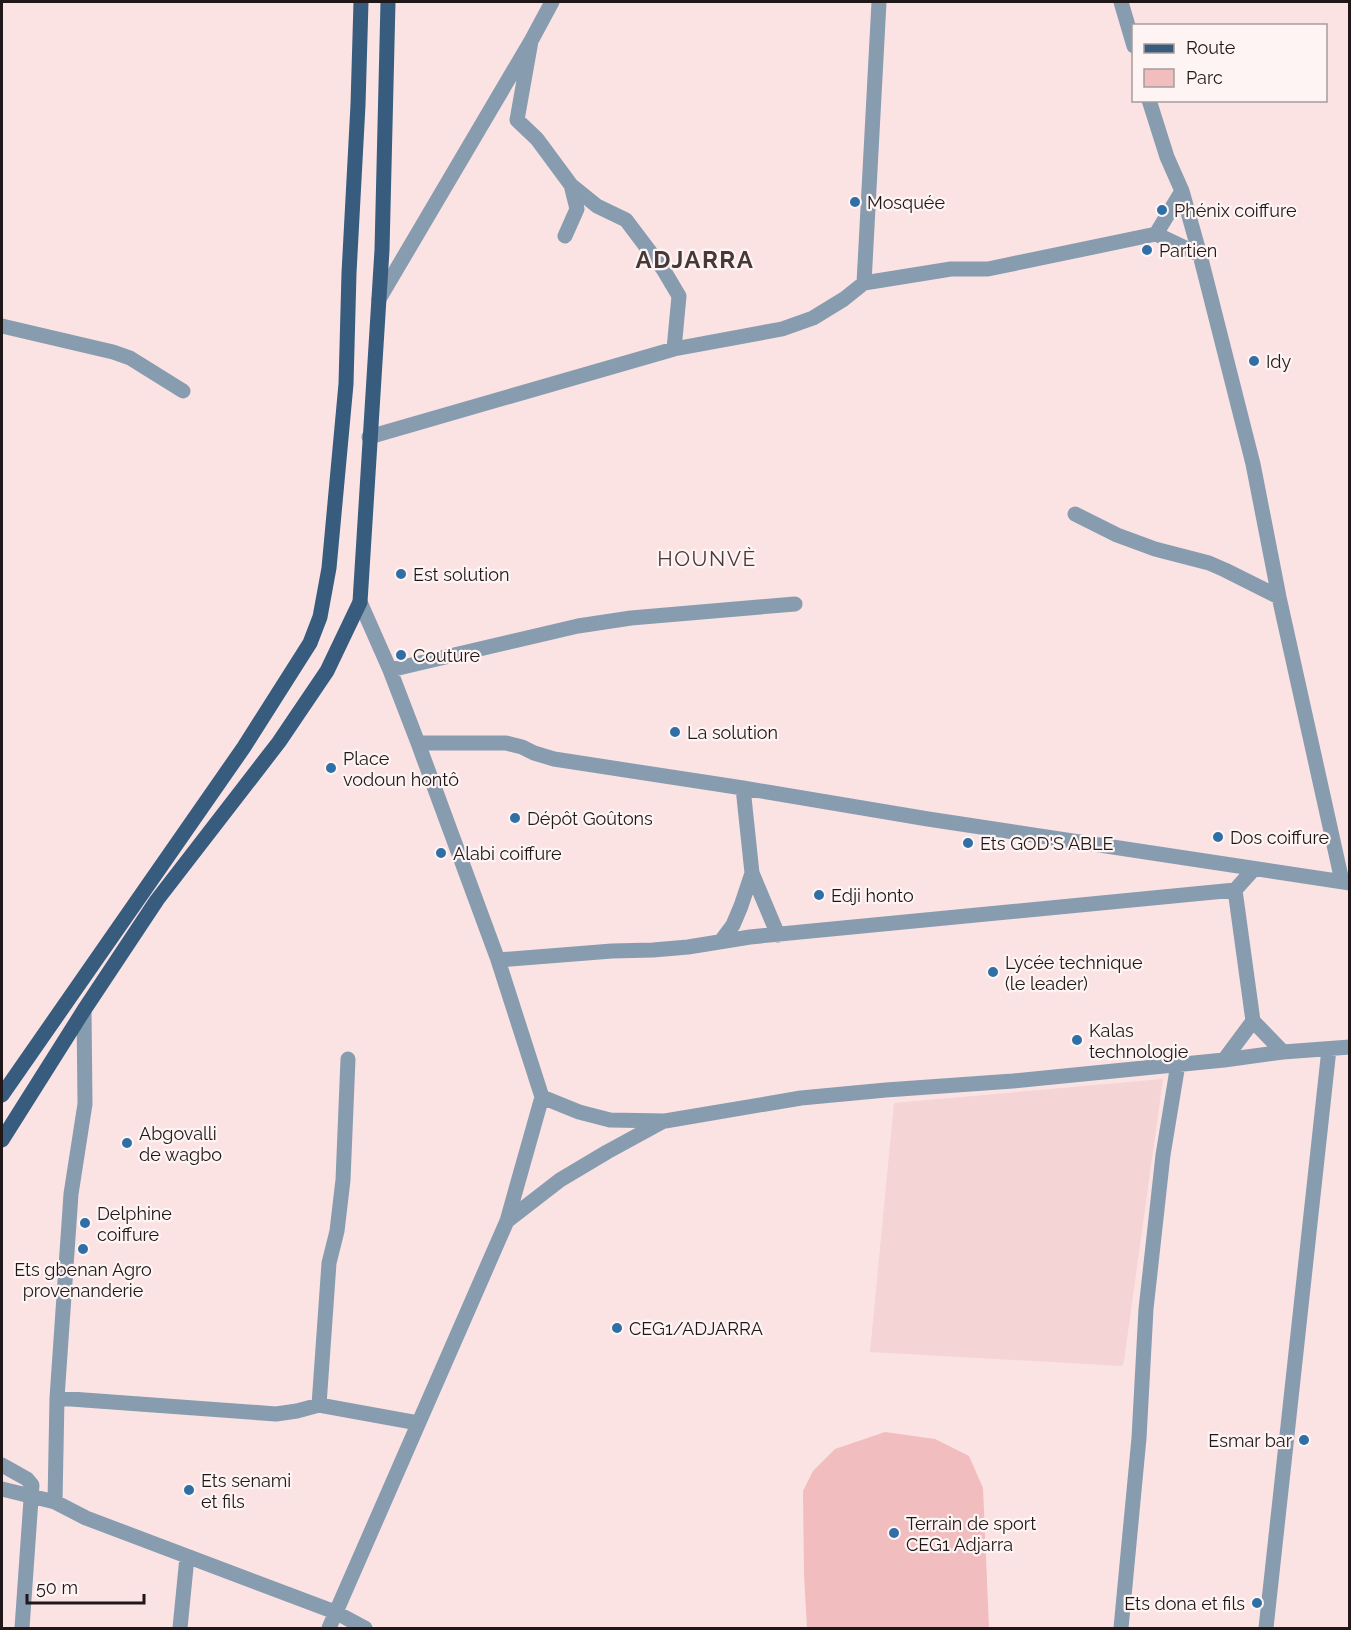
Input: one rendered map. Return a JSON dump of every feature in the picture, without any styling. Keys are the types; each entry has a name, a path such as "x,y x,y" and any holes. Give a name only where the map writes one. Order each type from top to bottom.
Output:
{"main road":[{"path":"2,1095 244,747 310,643 320,617 329,568 346,384 360,2"},
{"path":"2,1140 157,900 291,724 327,671 360,602 379,299 388,2"}],"street":[{"path":"379,299 552,2"},
{"path":"864,283 879,2"},
{"path":"1121,2 1132,39"},
{"path":"531,41 517,120 537,139 571,185 597,206 626,220 663,269 679,296 674,349"},
{"path":"418,743 506,743 554,759 928,819 1346,882 1279,597 1253,464 1182,191 1167,157 1150,102"},
{"path":"566,236 577,210 571,185"},
{"path":"1156,234 1182,191"},
{"path":"369,437 674,349 782,329 813,318 864,283 951,269 988,269 1156,234 1200,255"},
{"path":"2,327 113,352 130,358 183,391"},
{"path":"1075,514 1117,535 1155,549 1209,563 1279,597"},
{"path":"329,1629 507,1221 542,1097 498,960 390,670 360,602"},
{"path":"390,670 578,626 631,618 795,604"},
{"path":"743,788 752,873 778,935"},
{"path":"498,960 688,947 750,937 1235,890 1254,869"},
{"path":"721,941 733,925 752,873"},
{"path":"1235,890 1253,1021 1283,1052"},
{"path":"56,1502 57,1398 71,1194 85,1104 84,1010"},
{"path":"1224,1060 1253,1021"},
{"path":"542,1097 579,1112 610,1120 665,1121 801,1098 1013,1081 1350,1047"},
{"path":"1266,1629 1329,1049"},
{"path":"319,1405 329,1263 337,1231 343,1180 348,1059"},
{"path":"1121,1629 1139,1438 1147,1298 1163,1155 1178,1064"},
{"path":"507,1221 560,1180 665,1121"},
{"path":"57,1398 276,1414 319,1405 418,1423"},
{"path":"2,1465 27,1479 32,1485 22,1629"},
{"path":"2,1489 56,1502 86,1518 335,1612 365,1629"},
{"path":"180,1629 187,1557"}],"shaded area":[{"path":"1163,1079 1122,1366 870,1352 894,1103"}],"green space":[{"name":"Terrain de sport CEG1 Adjarra","path":"885,1432 935,1439 969,1456 983,1488 989,1628 807,1628 803,1491 813,1471 835,1449"}],"place":[{"name":"Mosquée","path":"855,202"},
{"name":"Phénix coiffure","path":"1162,210"},
{"name":"Partien","path":"1147,250"},
{"name":"Idy","path":"1254,361"},
{"name":"Est solution","path":"401,574"},
{"name":"Couture","path":"401,655"},
{"name":"La solution","path":"675,732"},
{"name":"Place vodoun hontô","path":"331,768"},
{"name":"Dépôt Goûtons","path":"515,818"},
{"name":"Dos coiffure","path":"1218,837"},
{"name":"Ets GOD'S ABLE","path":"968,843"},
{"name":"Alabi coiffure","path":"441,853"},
{"name":"Edji honto","path":"819,895"},
{"name":"Lycée technique (le leader)","path":"993,972"},
{"name":"Kalas technologie","path":"1077,1040"},
{"name":"Abgovalli de wagbo","path":"127,1143"},
{"name":"Delphine coiffure","path":"85,1223"},
{"name":"Ets gbenan Agro provenanderie","path":"83,1249"},
{"name":"CEG1/ADJARRA","path":"617,1328"},
{"name":"Esmar bar","path":"1304,1440"},
{"name":"Ets senami et fils","path":"189,1490"},
{"name":"Terrain de sport CEG1 Adjarra","path":"894,1533"},
{"name":"Ets dona et fils","path":"1257,1603"}],"district":[{"name":"ADJARRA","path":"695,259"},
{"name":"HOUNVÈ","path":"707,558"}]}
